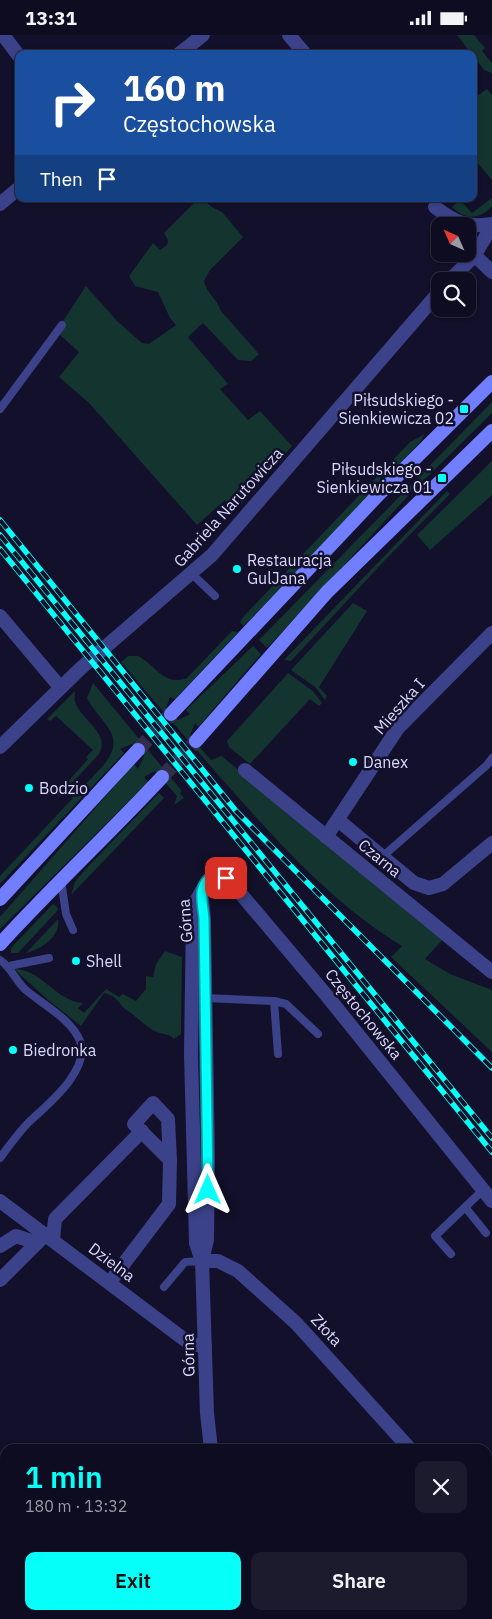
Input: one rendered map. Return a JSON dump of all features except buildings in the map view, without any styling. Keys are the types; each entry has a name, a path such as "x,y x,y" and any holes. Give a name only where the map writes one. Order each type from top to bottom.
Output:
{"main road":[{"path":"171,714 378,495 492,382"},
{"path":"196,741 327,592 492,431"},
{"path":"0,899 138,750"},
{"path":"0,943 162,777"}],"street":[{"path":"3,35 15,51"},
{"path":"184,50 203,35"},
{"path":"289,35 302,50"},
{"path":"0,204 15,191"},
{"path":"431,203 463,225 492,225"},
{"path":"431,203 441,217"},
{"path":"476,246 492,225"},
{"path":"476,257 492,272"},
{"name":"Gabriela Narutowicza","path":"0,747 60,687 212,555 431,301"},
{"path":"0,616 60,687"},
{"name":"Mieszka I","path":"326,837 398,728 492,633"},
{"name":"Czarna","path":"246,771 492,972"},
{"path":"338,820 414,883 429,888 443,884 492,843"},
{"name":"Częstochowska","path":"201,890 213,876 222,876 228,879 327,996 488,1196"},
{"name":"Górna","path":"201,890 204,919 207,1240 202,1261 207,1413 210,1444"},
{"name":"Górna","path":"201,890 195,903 193,917 191,1054 196,1243 202,1261"},
{"path":"110,1282 169,1204 170,1160 168,1119 153,1103 134,1124 170,1160"},
{"path":"0,1279 45,1239 55,1219 142,1131"},
{"name":"Dzielna","path":"0,1201 31,1224 45,1239 110,1282 185,1340 196,1345 205,1346"},
{"path":"31,1224 55,1219"},
{"path":"0,1246 16,1236 45,1239"},
{"name":"Złota","path":"202,1261 218,1261 238,1271 296,1323 405,1444"}],"lane":[{"path":"0,409 62,325"},
{"path":"192,574 215,596"},
{"path":"382,857 487,765 492,758"},
{"path":"61,879 66,913 73,930"},
{"path":"9,966 49,958"},
{"path":"0,960 9,966 22,987 70,1026 80,1041 81,1055 73,1075 59,1094 30,1122 0,1158"},
{"path":"205,998 274,1001 288,1005 318,1034"},
{"path":"274,1001 278,1053"},
{"path":"451,1255 435,1236 465,1207 488,1196"},
{"path":"465,1207 486,1233"},
{"path":"164,1287 185,1262 202,1261"}],"green space":[{"path":"457,35 474,35 485,48 482,51 492,63 492,73 484,70 477,61 477,50 469,50"},
{"path":"487,89 492,95 492,180 477,162 477,93 479,95"},
{"path":"492,198 492,206 483,214 472,217 462,214 452,207 458,202 462,202 472,213"},
{"path":"195,202 206,202 222,212 243,237 210,270 204,281 221,311 259,354 251,361 238,360 203,323 188,337 228,384 220,389 248,420 260,411 292,446 233,513 225,500 197,525 89,403 59,377 79,352 60,335 66,325 63,321 86,286 117,321 142,343 149,344 176,325 170,318 158,292 135,286 129,276 153,243 160,250 167,245 168,240 164,233"},
{"path":"492,402 492,413 408,496 267,648 259,640"},
{"path":"425,434 420,442 244,626 240,622 244,616 410,442"},
{"path":"492,461 492,495 430,550 417,535"},
{"path":"447,491 450,494 291,661 284,660"},
{"path":"353,603 367,611 319,687 327,696 325,700 315,687 291,670"},
{"path":"232,631 238,632 175,699 170,697 166,708 178,720 190,714 186,710 253,646 261,654 198,727 195,723 190,736 211,760 221,756 224,758 443,939 425,959 450,974 492,990 492,1052 391,957 402,946 350,909 301,865 278,841 121,662 128,656 138,656 172,680 187,678"},
{"path":"288,673 313,691 322,703 319,706 310,699 250,764 229,747 227,741"},
{"path":"93,683 182,791 180,793 184,798 174,805 177,796 155,771 144,777 148,782 0,929 0,917 134,764 138,769 144,756 132,744 120,749 124,753 0,884 0,876 109,758 113,748 111,732 87,698"},
{"path":"75,691 75,702 78,709 98,733 102,746 99,754 59,797 57,794 88,759 86,757 93,750 56,716 50,721 47,719"},
{"path":"159,793 164,798 71,895 75,882 83,872"},
{"path":"53,904 58,910 18,953 11,953 11,948"},
{"path":"58,919 58,925 53,937 38,949 26,953"},
{"path":"165,951 182,957 181,1034 174,1039 150,1028 125,1009 113,996 104,993 81,1026 48,1000 14,969 24,970 33,974 64,997 83,1003 78,1008 84,1013 106,989 119,997 123,994 136,1001 146,989 146,976 153,977 156,964"}],"tunnel":[{"path":"138,750 171,714"},
{"path":"162,777 196,741"}],"railway":[{"path":"0,520 236,811 492,1068"},
{"path":"0,535 492,1138"},
{"path":"0,549 492,1152"}],"place":[{"name":"Piłsudskiego - Sienkiewicza 02","path":"464,409"},
{"name":"Piłsudskiego - Sienkiewicza 01","path":"442,478"},
{"name":"Restauracja GulJana","path":"237,569"},
{"name":"Danex","path":"353,762"},
{"name":"Bodzio","path":"29,788"},
{"name":"Shell","path":"76,961"},
{"name":"Biedronka","path":"13,1050"}],"route":[{"path":"208,1190 204,919 201,890 209,878 213,876 220,875 226,878"}]}
